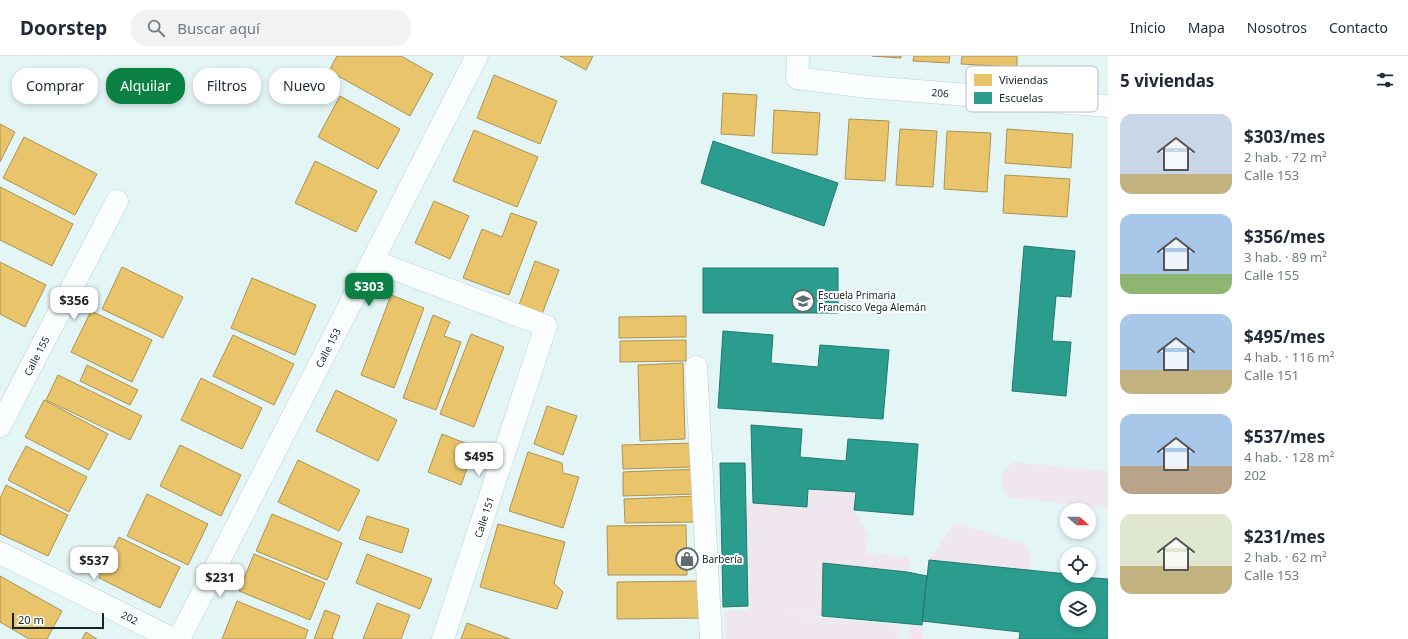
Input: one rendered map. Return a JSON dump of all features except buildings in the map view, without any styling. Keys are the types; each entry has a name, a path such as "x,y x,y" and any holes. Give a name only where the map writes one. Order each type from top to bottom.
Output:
{"street":[{"name":"Calle 153","path":"179,639 477,56"},
{"name":"206","path":"798,56 797,78 867,87 966,95"},
{"name":"206","path":"1098,105 1108,106"},
{"name":"Calle 155","path":"0,426 117,201"},
{"name":"Calle 151","path":"373,261 546,326 444,639"},
{"path":"696,367 710,639"},
{"name":"202","path":"0,553 173,639"}],"shaded area":[{"path":"1014,462 1108,471 1108,508 1096,507 1096,503 1060,503 1011,498 1002,490 1001,481 1007,468"},
{"path":"808,489 856,492 854,510 868,534 866,553 910,557 908,573 823,563 822,616 779,614 901,625 899,639 726,639 724,611 750,611 746,503 807,507"},
{"path":"955,522 1029,546 1031,571 929,560"},
{"path":"910,625 924,627 923,639 909,639"}],"place":[{"name":"Escuela Primaria Francisco Vega Alemán","path":"803,301"},
{"name":"Barbería","path":"687,559"}]}
